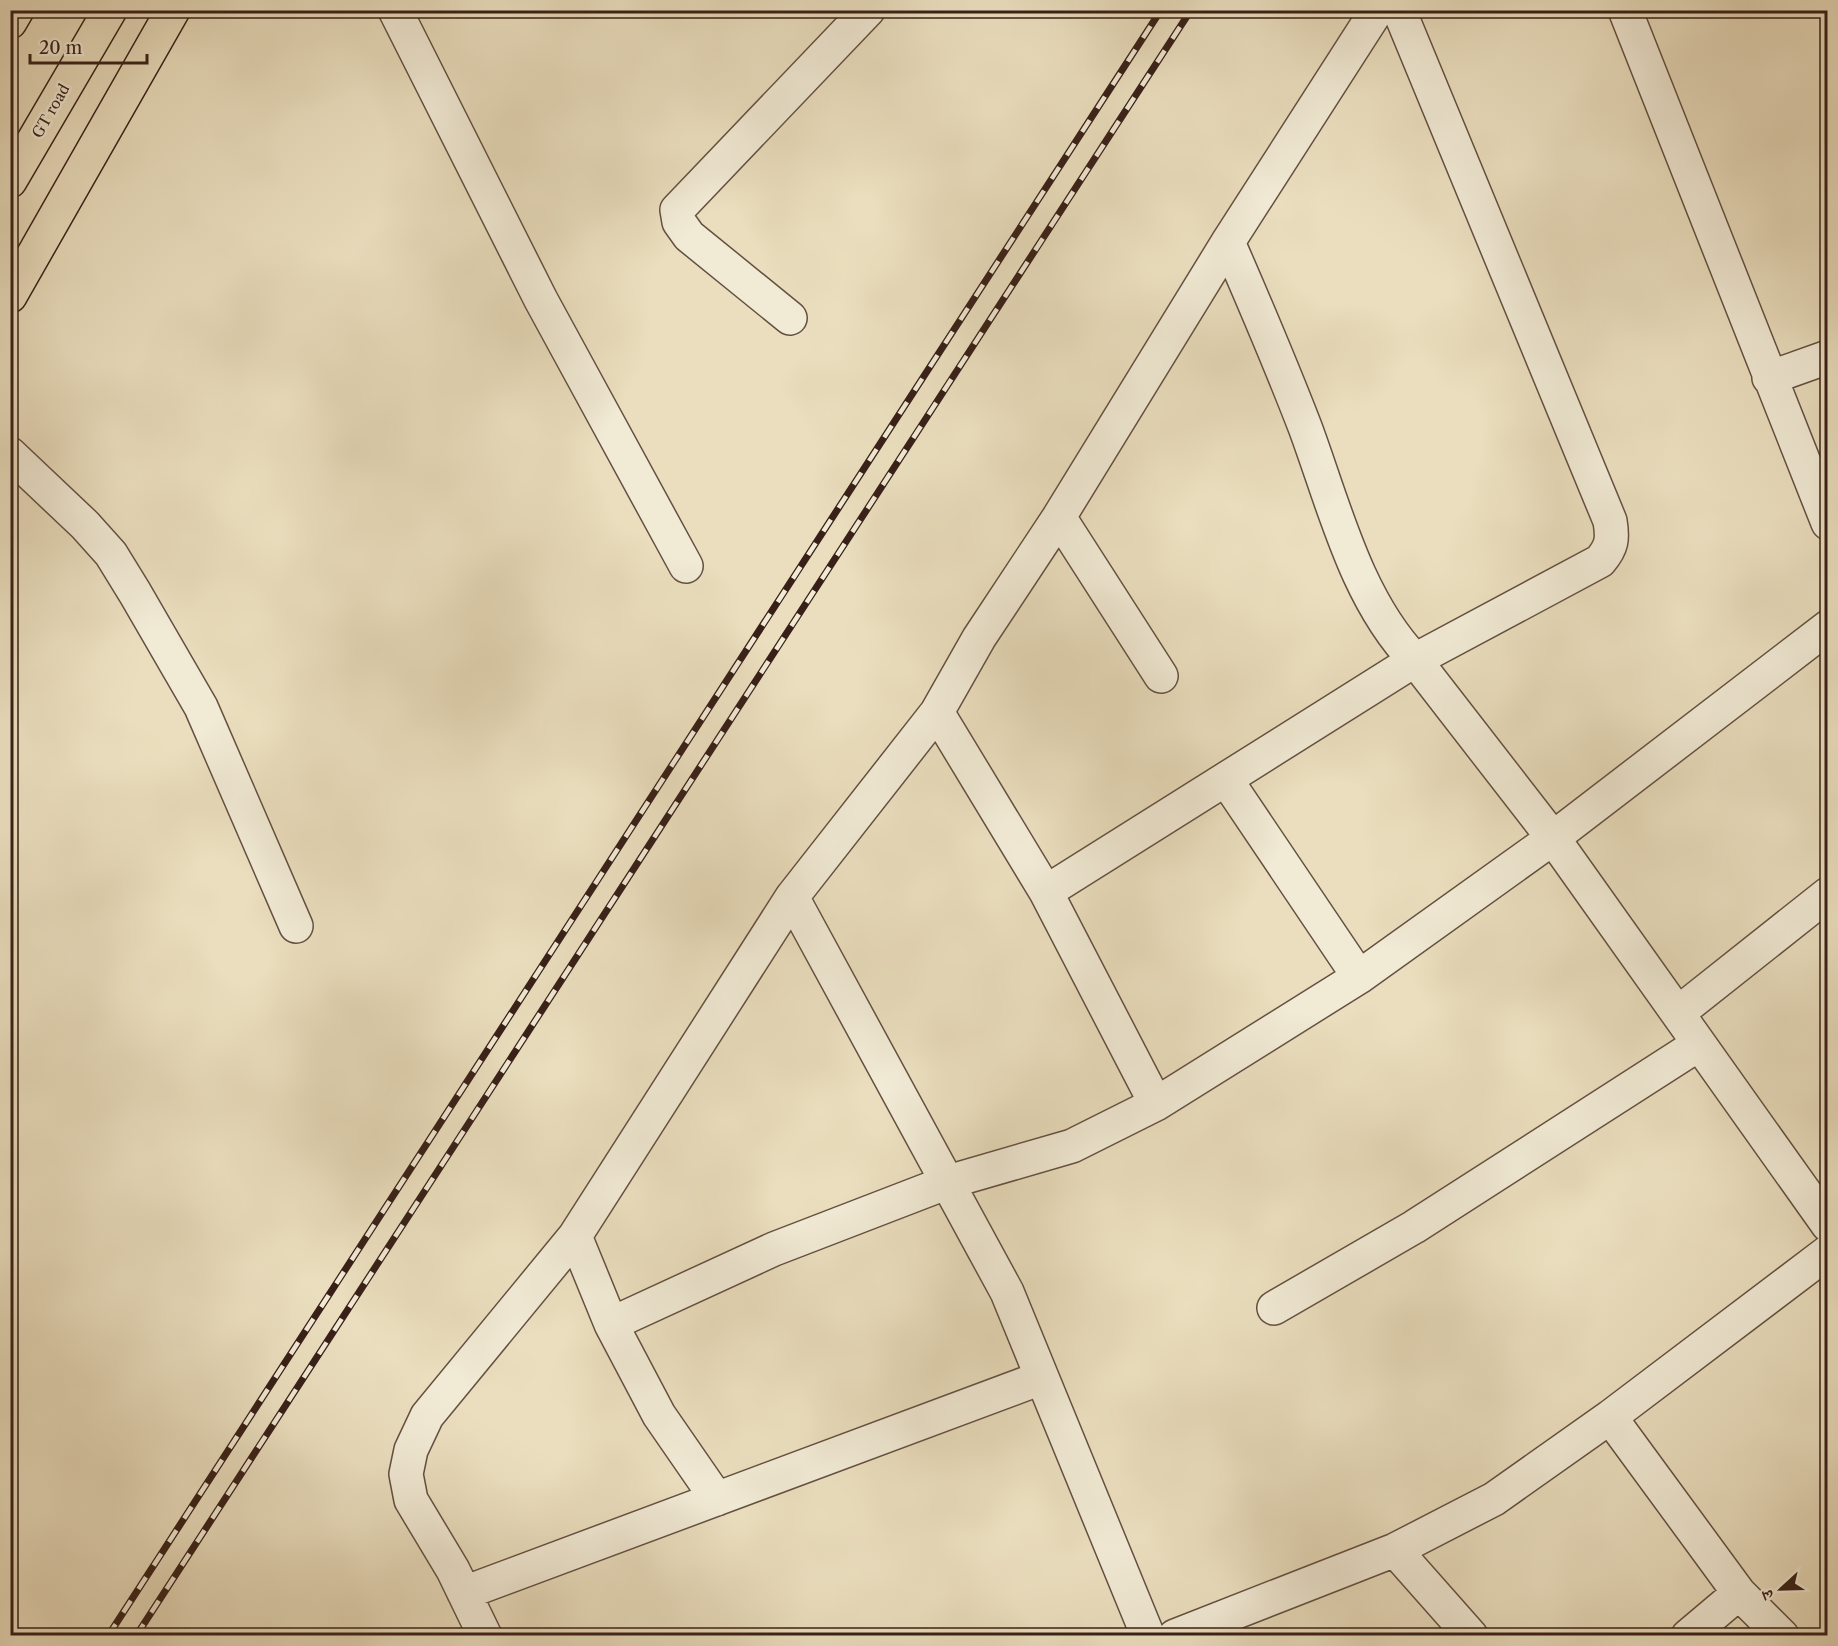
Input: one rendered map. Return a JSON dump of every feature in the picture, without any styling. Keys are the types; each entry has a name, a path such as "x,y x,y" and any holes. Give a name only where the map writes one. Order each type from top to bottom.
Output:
{"main road":[{"path":"10,22 17,10"},
{"name":"GT road","path":"10,181 110,10"},
{"path":"10,296 173,10"}],"street":[{"path":"395,10 541,300 686,566"},
{"path":"790,318 689,236 679,222 676,210 868,10"},
{"path":"485,1635 411,1500 406,1474 411,1450 427,1416 575,1236 792,897 937,712 979,638 1059,517 1228,242 1377,10"},
{"path":"1046,892 1227,781 1415,660 1600,561 1610,549 1613,538 1610,521 1399,10"},
{"path":"1625,10 1827,523"},
{"path":"1228,242 1277,353 1360,573 1373,601 1398,643 1415,660 1553,838 1827,1225"},
{"path":"1769,378 1827,357"},
{"path":"10,454 85,525 111,554 135,593 201,707 296,926"},
{"path":"1059,517 1161,676"},
{"path":"611,1324 774,1249 948,1182 1072,1146 1156,1104 1359,977 1553,838 1827,627"},
{"path":"937,712 1046,892 1156,1104"},
{"path":"1227,781 1359,977"},
{"path":"1678,1013 1827,894"},
{"path":"792,897 1007,1292 1148,1635"},
{"path":"1274,1308 1414,1227 1699,1044"},
{"path":"575,1236 611,1324 659,1415 717,1499"},
{"path":"1175,1635 1232,1626 1395,1550 1494,1499 1610,1417 1827,1251"},
{"path":"464,1593 1041,1378"},
{"path":"1610,1417 1740,1593 1782,1635"},
{"path":"1395,1550 1471,1635"},
{"path":"1688,1635 1740,1593"}],"railway":[{"path":"108,1636 1161,10"},
{"path":"136,1636 1191,10"}]}
